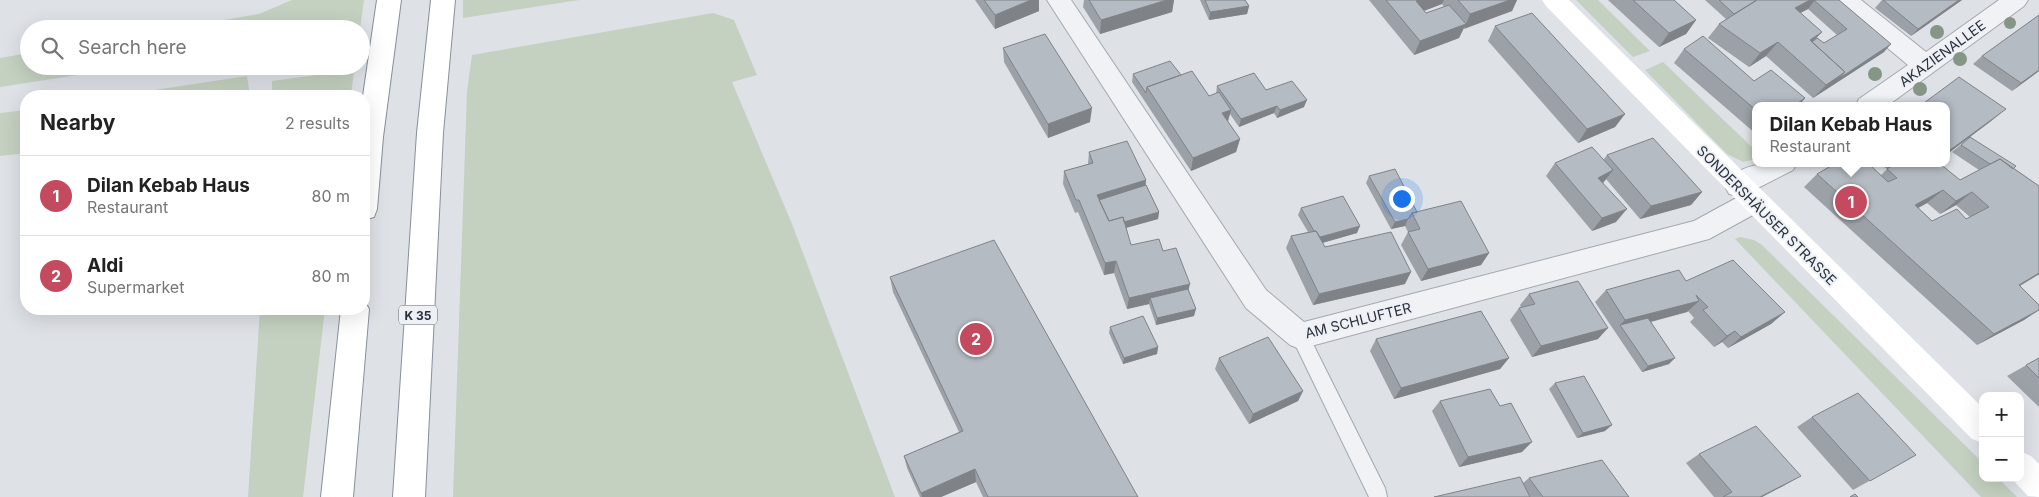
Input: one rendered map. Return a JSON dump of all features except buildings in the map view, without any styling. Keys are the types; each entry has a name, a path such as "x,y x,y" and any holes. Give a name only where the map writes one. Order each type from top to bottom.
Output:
{"main road":[{"path":"370,137 389,0"},
{"name":"K 35","path":"409,497 430,133 443,0"},
{"name":"SONDERSHÄUSER STRASSE","path":"1554,0 1745,194 1979,425"},
{"path":"337,497 354,315"},
{"path":"2024,470 2039,485"}],"street":[{"name":"AM SCHLUFTER","path":"1059,0 1256,299 1300,336 1699,231 1715,224 1745,194"},
{"path":"1845,0 1926,66"},
{"name":"AKAZIENALLEE","path":"1874,102 2016,0"},
{"path":"1745,194 1779,167"}],"lane":[{"path":"1300,336 1378,494"}],"green space":[{"path":"292,0 364,0 361,20 224,20 259,14"},
{"path":"463,0 579,0 463,18"},
{"path":"1576,0 1598,0 1650,51 1633,57"},
{"path":"713,13 734,20 757,75 732,82 792,224 895,497 453,497 467,92 472,55"},
{"path":"20,55 20,75 78,75 0,87 0,58"},
{"path":"1663,62 1752,147 1752,160 1743,162 1727,154 1645,70"},
{"path":"317,75 353,75 352,90 272,90 272,81"},
{"path":"247,76 249,90 155,90"},
{"path":"20,111 20,154 0,156 0,113"},
{"path":"1740,237 1754,240 1762,245 1979,459 1979,482 2002,482 2017,497 1981,497 1735,239"},
{"path":"260,315 324,315 303,497 248,497"}],"place":[{"name":"Dilan Kebab Haus","path":"1851,202"},
{"name":"Aldi","path":"976,339"}]}
